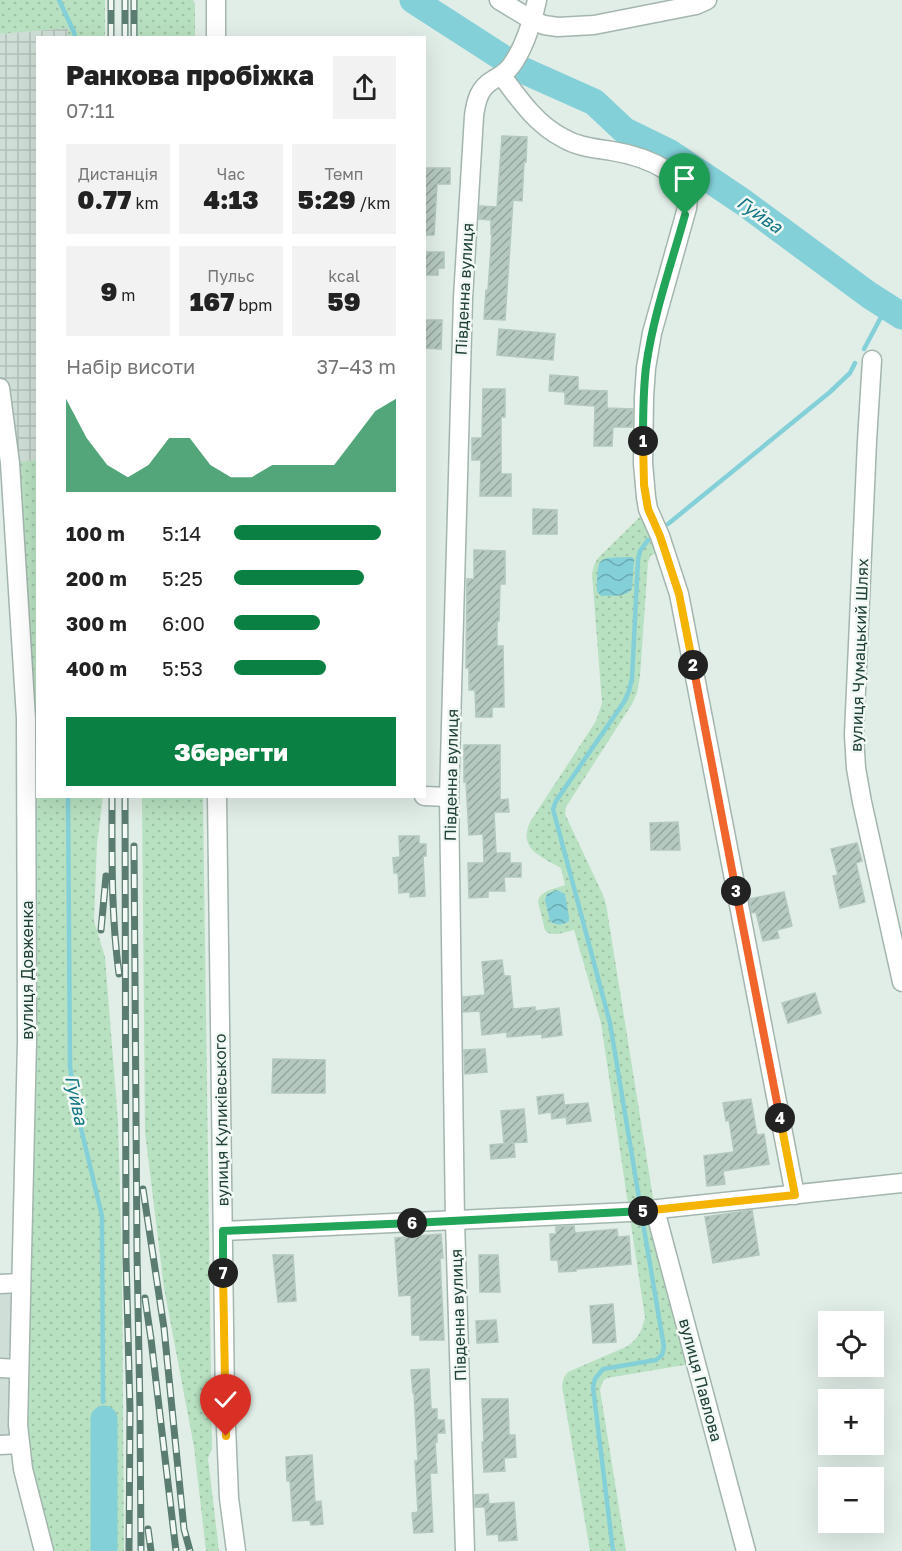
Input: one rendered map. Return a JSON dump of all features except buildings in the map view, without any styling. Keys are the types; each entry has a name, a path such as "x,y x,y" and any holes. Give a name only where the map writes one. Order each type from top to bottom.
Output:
{"street":[{"path":"216,0 216,36"},
{"path":"499,0 532,20 558,27 594,25 696,5 706,0"},
{"name":"Південна вулиця","path":"465,1551 455,1221 449,797 462,310 474,116 477,101 482,88 502,76 518,55 528,35 537,0"},
{"path":"502,76 530,112 563,139 583,147 612,151 662,167 682,180 688,193 687,208 655,321 646,368 643,430 645,491 648,509 660,536 679,594 795,1195"},
{"name":"вулиця Чумацький Шлях","path":"872,360 854,735 856,768 862,802 902,982"},
{"name":"вулиця Довженка","path":"0,388 10,463 26,718 27,1041 17,1405 23,1469 44,1551"},
{"path":"426,796 449,797"},
{"name":"вулиця Куликівського","path":"217,798 227,1470 236,1551"},
{"path":"223,1231 655,1210 902,1183"},
{"name":"вулиця Павлова","path":"655,1210 746,1551"},
{"path":"0,1284 20,1283"},
{"path":"0,1368 19,1369"},
{"path":"0,1445 19,1443"}],"shaded area":[{"path":"68,28 68,36 36,36 36,460 10,463 0,388 0,34"},
{"path":"0,1282 20,1283 19,1444 0,1445"}],"green space":[{"path":"0,0 105,0 105,36 68,36 68,28 0,34"},
{"path":"137,0 193,0 195,36 137,36"},
{"path":"36,460 36,798 103,798 97,844 94,921 105,957 118,1121 122,1263 124,1551 44,1551 23,1469 27,1041 10,463"},
{"path":"648,509 664,550 651,555 648,562 637,693 566,807 565,814 606,904 655,1210 696,1363 607,1378 603,1381 600,1390 626,1551 590,1551 562,1386 564,1377 568,1372 628,1346 639,1334 645,1318 601,1023 574,930 551,934 545,930 539,898 548,891 565,885 561,868 533,851 527,839 527,831 530,822 596,721 602,703 592,574 594,565 598,558"},
{"path":"142,798 203,798 212,1449 208,1458 219,1551 206,1551 194,1447 164,1288 145,1132"}],"water":[{"path":"632,557 634,559 632,589 622,595 601,596 597,591 601,561"},
{"path":"557,890 565,894 569,921 554,924 550,921 545,900 547,894"}],"waterway":[{"name":"Гуйва","path":"59,0 75,36"},
{"name":"Гуйва","path":"413,0 506,60"},
{"name":"Гуйва","path":"520,69 594,102 625,131 670,153 743,202 869,295 902,316"},
{"path":"864,349 887,306"},
{"path":"668,524 830,392 850,373 855,363"},
{"path":"639,1198 610,1023 553,809 556,801 624,702 629,691 632,678 638,560 640,551 648,540"},
{"name":"Гуйва","path":"68,798 70,1066 74,1099 102,1216 103,1402"},
{"path":"613,1551 593,1387 595,1379 603,1369 656,1360 662,1355 664,1347 643,1223"},
{"name":"Гуйва","path":"104,1419 104,1551"}],"railway":[{"path":"111,0 111,36"},
{"path":"125,0 125,36"},
{"path":"134,0 134,36"},
{"path":"112,798 113,907 119,974"},
{"path":"125,798 129,1551"},
{"path":"134,846 141,1551"},
{"path":"101,930 106,876"},
{"path":"143,1189 164,1328 184,1529 190,1551"},
{"path":"145,1298 176,1551"},
{"path":"148,1529 151,1551"}],"route":[{"path":"226,1436 223,1231 630,1212 795,1195 679,594 660,536 648,509 644,485 643,430 646,368 655,321 685,215"}]}
